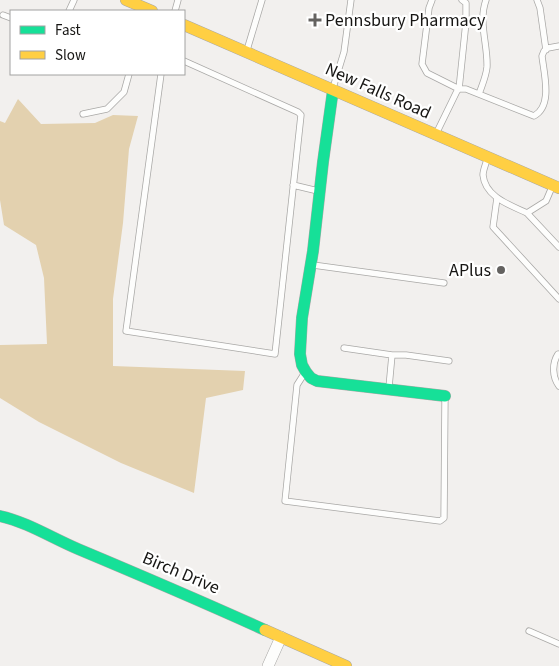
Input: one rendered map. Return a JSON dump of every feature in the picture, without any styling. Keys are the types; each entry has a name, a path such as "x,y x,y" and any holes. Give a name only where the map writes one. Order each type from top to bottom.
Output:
{"street":[{"path":"132,5 149,10"},
{"name":"New Falls Road","path":"185,25 556,187"},
{"path":"333,90 311,265 302,318 300,354 302,365 311,378 317,380 445,396"},
{"name":"Birch Drive","path":"0,516 13,519 346,666"},
{"path":"268,666 281,637"}],"lane":[{"path":"246,52 261,0"},
{"path":"333,90 344,52 351,0"},
{"path":"432,0 429,8 422,64 427,73 459,89 466,89 534,116 539,113 547,99 542,56 544,51 559,46"},
{"path":"435,134 459,89 466,22 466,4 462,0"},
{"path":"479,94 486,76 487,66 482,14 486,0"},
{"path":"537,0 540,8 546,50"},
{"path":"3,15 10,18"},
{"path":"161,75 126,331 275,354 301,115 185,61"},
{"path":"83,114 107,109 124,92 129,75"},
{"path":"488,157 483,174 487,187 497,198 526,213 559,247"},
{"path":"293,185 320,191"},
{"path":"526,213 546,201 556,187"},
{"path":"497,198 493,227 559,298"},
{"path":"311,265 444,283"},
{"path":"344,348 450,361"},
{"path":"559,354 554,360 554,380 559,386"},
{"path":"388,389 392,355"},
{"path":"306,372 297,386 285,501 440,521 444,518 445,396"},
{"path":"529,631 559,644"}],"shaded area":[{"path":"18,99 41,124 95,123 113,115 138,116 129,149 123,223 113,299 113,366 245,371 243,390 206,398 194,493 121,463 39,422 0,398 0,345 47,344 44,278 36,245 4,225 0,200 0,121 5,123"}],"traffic: fast":[{"path":"333,90 313,251 302,318 300,354 302,365 311,378 317,381 445,396"},
{"path":"0,516 30,526 78,549 265,630"}],"traffic: slow":[{"path":"126,0 150,10"},
{"path":"185,25 559,188"},
{"path":"265,630 346,666"}],"place":[{"name":"Pennsbury Pharmacy","path":"315,20"},
{"name":"APlus","path":"501,270"}]}
